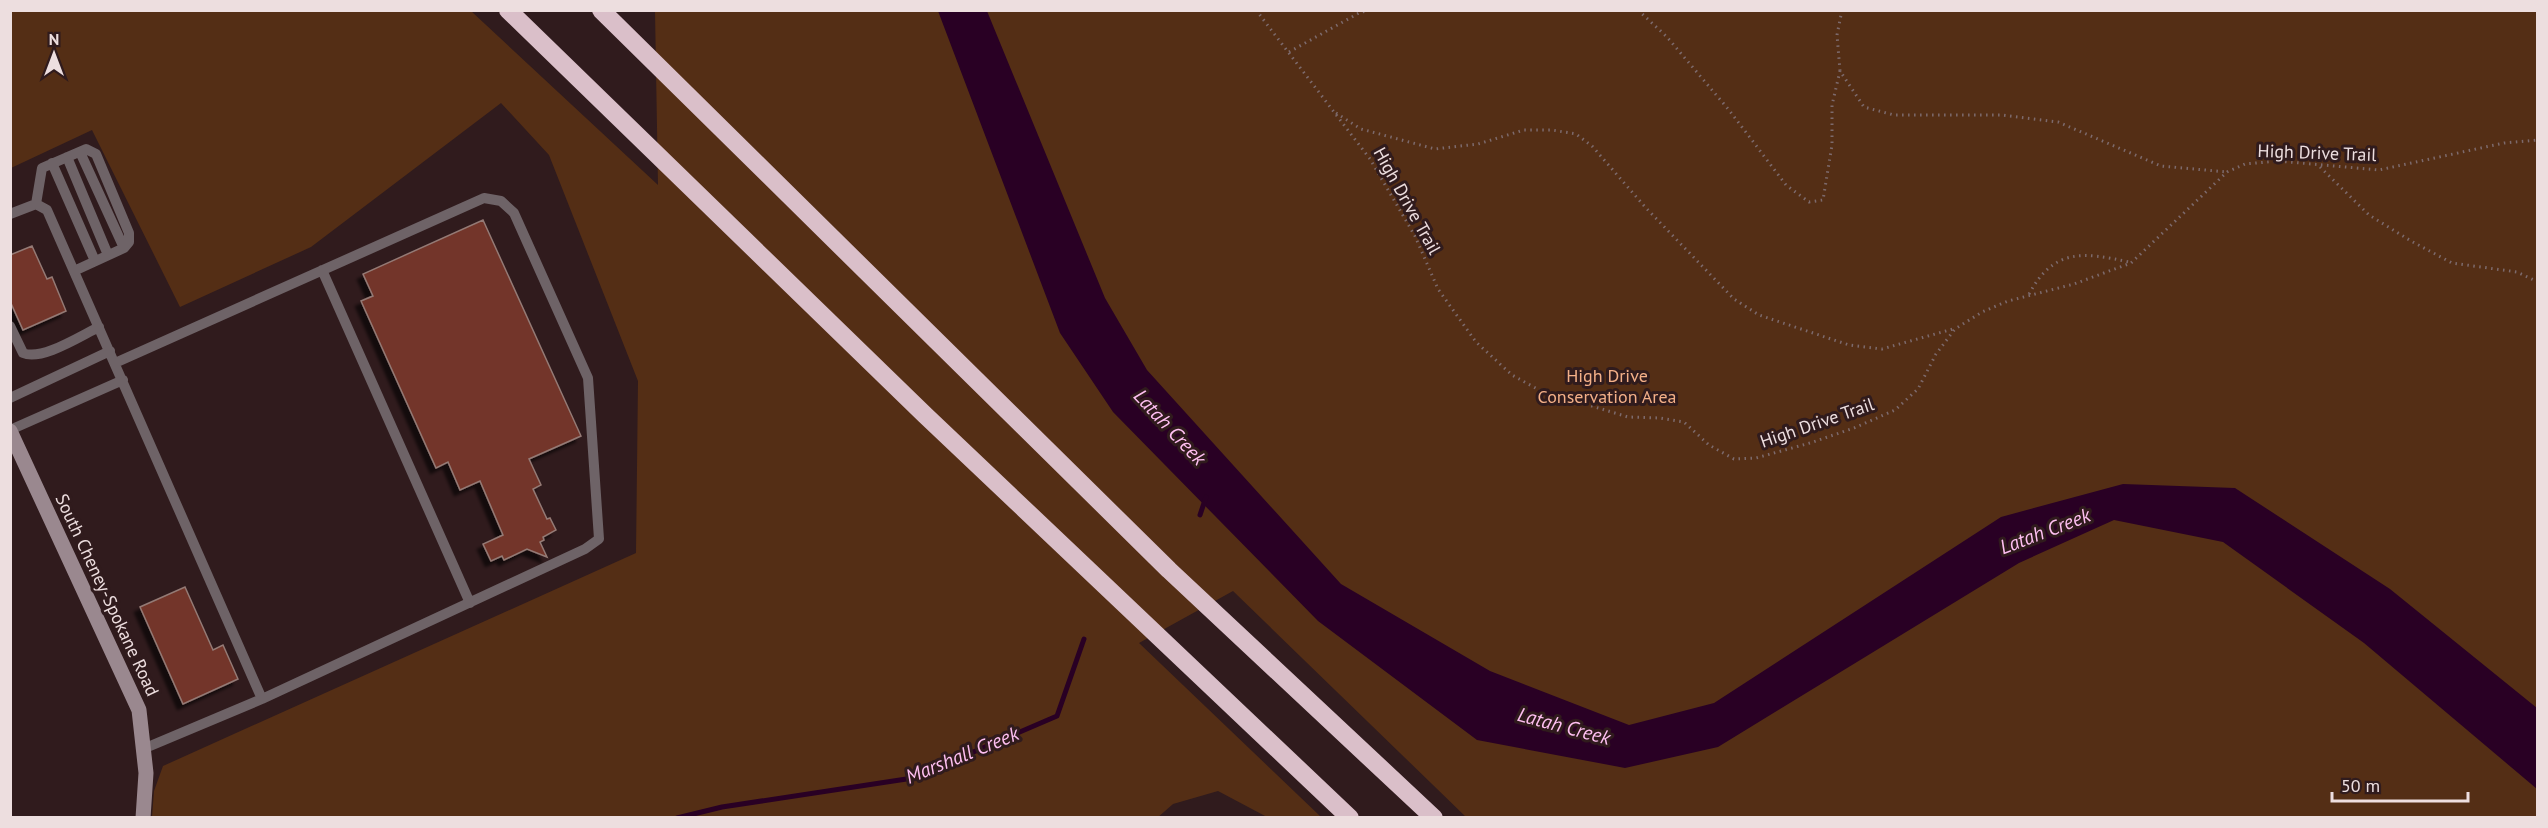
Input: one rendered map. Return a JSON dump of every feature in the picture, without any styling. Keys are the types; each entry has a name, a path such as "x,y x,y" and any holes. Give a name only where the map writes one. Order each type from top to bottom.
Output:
{"highway":[{"path":"508,10 925,415 1350,818"},
{"path":"601,10 1169,570 1434,818"}],"main road":[{"name":"South Cheney-Spokane Road","path":"10,430 139,710 146,773 143,818"}],"lane":[{"path":"36,204 42,168 86,149 96,154 129,233 129,242 124,248 74,271"},
{"path":"68,157 108,255"},
{"path":"52,164 95,261"},
{"path":"115,363 484,198 501,201 514,213 588,378 599,538 585,549 470,603 262,699 143,749"},
{"path":"10,214 36,204 47,210 262,699"},
{"path":"322,270 470,603"},
{"path":"10,326 23,353 29,356 40,355 99,327"},
{"path":"10,398 110,351"},
{"path":"10,430 123,380"}],"path":[{"name":"High Drive Trail","path":"1256,10 1370,159 1409,226 1438,289 1476,342 1512,375 1539,390 1628,417 1660,418 1684,422 1709,445 1734,459 1756,458 1810,442 1854,428 1894,410 1918,389 1936,354 1955,329 1982,312 2029,294 2074,284 2131,263 2227,172 2245,164 2262,161 2379,171 2504,143 2538,140"},
{"path":"1289,52 1359,13 1369,10"},
{"path":"1638,10 1667,37 1729,110 1786,185 1809,202 1823,200 1833,145 1833,105 1840,71 1837,35 1842,10"},
{"path":"1840,71 1864,107 1894,115 2002,115 2058,122 2160,166 2227,172"},
{"path":"1335,112 1361,129 1435,149 1478,144 1524,130 1552,130 1576,134 1592,146 1646,208 1734,299 1759,315 1849,345 1882,349 1955,329"},
{"path":"2318,165 2369,214 2411,241 2452,263 2517,272 2538,282"},
{"path":"2029,294 2038,277 2056,261 2076,256 2104,257 2131,263"}],"green space":[{"name":"High Drive Conservation Area","path":"10,11 471,11 658,185 655,11 2537,11 2537,817 1466,817 1233,591 1139,643 1321,817 1267,817 1218,791 1173,804 1157,818 152,817 154,791 163,766 636,553 638,381 549,155 501,103 311,247 180,307 92,130 11,168"}],"water":[{"name":"Latah Creek","path":"938,11 987,11 1105,298 1147,370 1341,584 1490,671 1629,725 1714,703 2001,517 2123,484 2235,488 2390,589 2537,708 2537,789 2364,643 2223,542 2114,520 2019,563 1718,747 1625,768 1477,740 1318,621 1113,412 1060,333"}],"building":[{"path":"483,220 581,436 529,459 541,485 533,489 547,519 550,518 556,530 543,537 544,540 540,542 547,557 527,549 504,560 502,556 491,561 483,544 503,535 480,481 460,490 448,462 436,468 361,301 373,296 363,274"},
{"path":"32,246 47,279 52,277 66,311 23,330 10,301 10,255"},
{"path":"185,587 213,650 223,645 238,679 183,704 140,607"}],"waterway":[{"name":"Marshall Creek","path":"1200,515 1206,497"},
{"name":"Marshall Creek","path":"677,818 722,807 913,778 1057,716 1084,639"}]}
